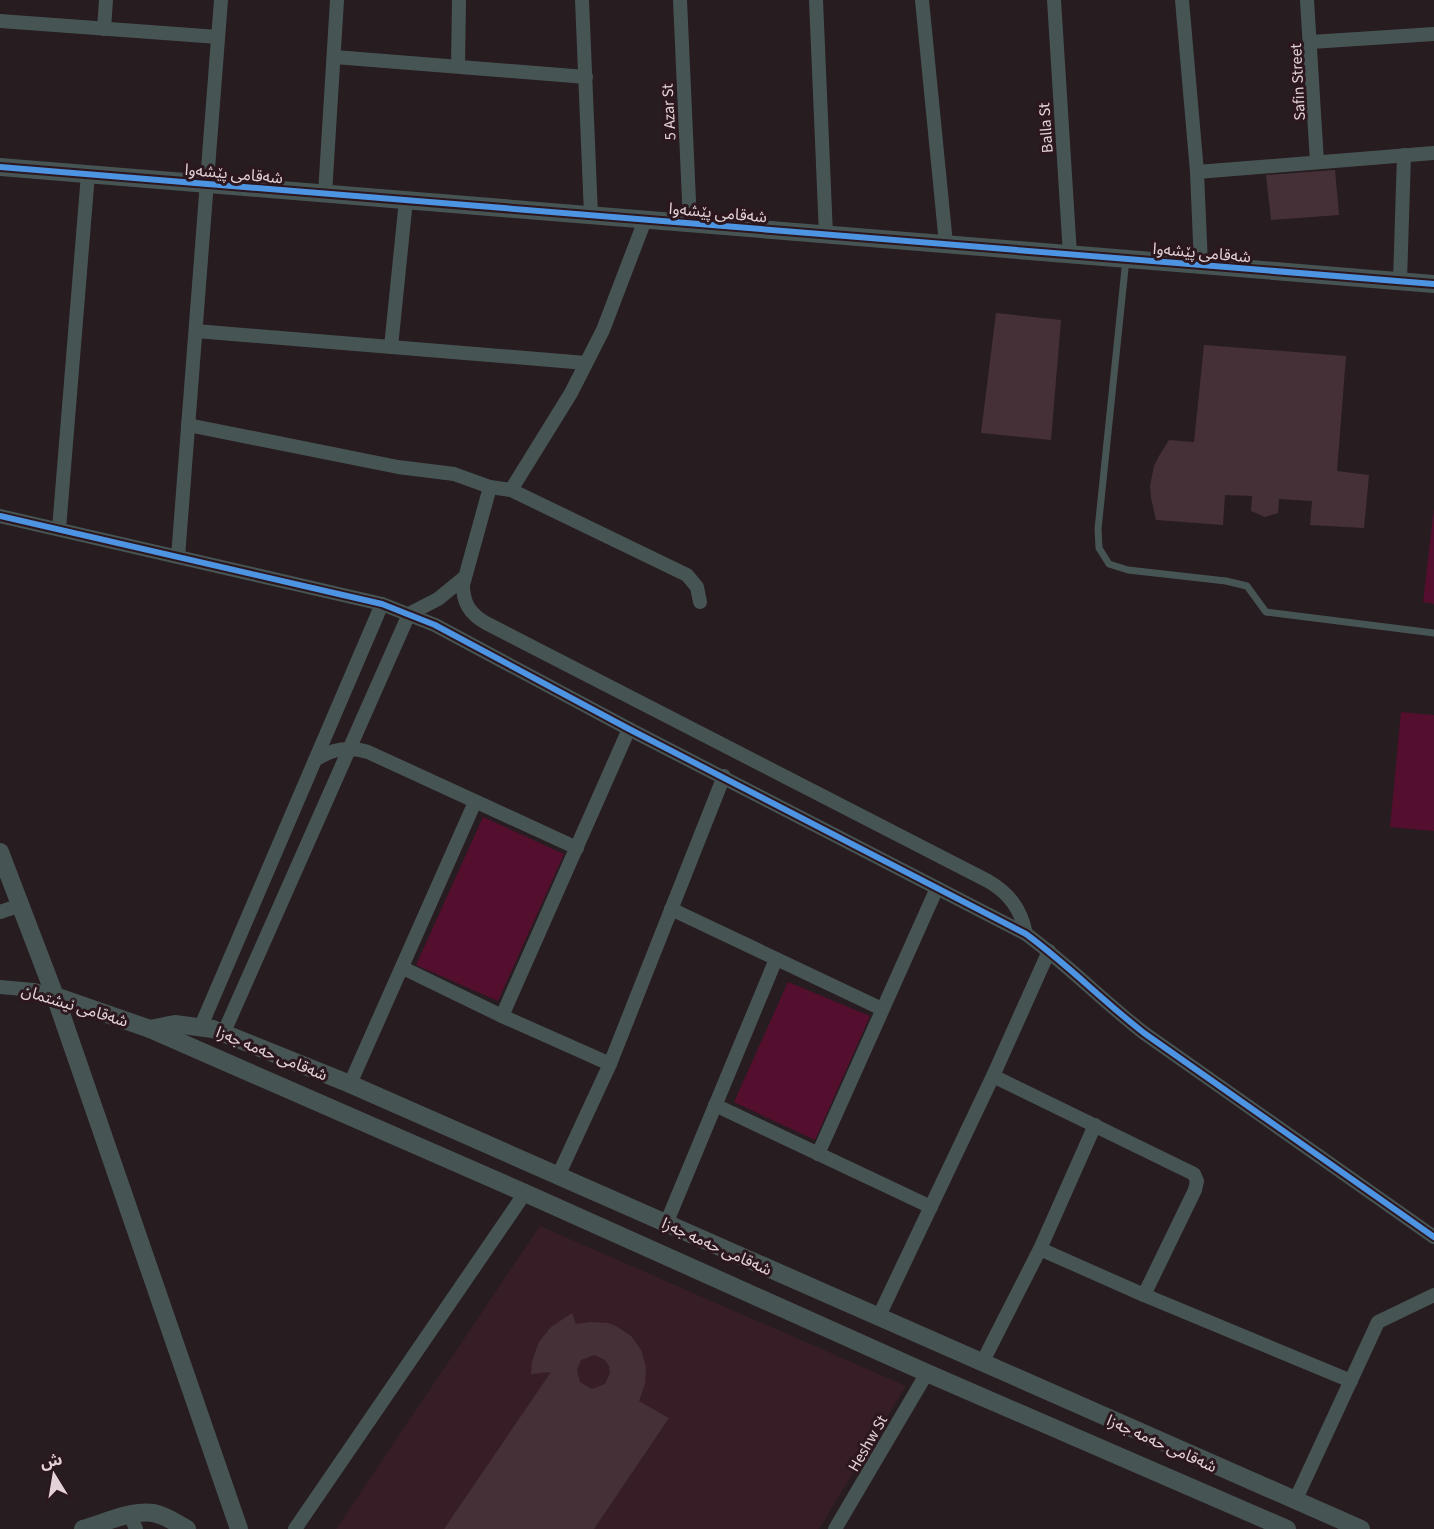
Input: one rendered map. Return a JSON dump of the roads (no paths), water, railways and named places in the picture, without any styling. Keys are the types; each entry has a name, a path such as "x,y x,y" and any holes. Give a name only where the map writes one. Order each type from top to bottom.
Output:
{"street":[{"path":"104,29 106,0"},
{"path":"178,557 222,0"},
{"path":"325,194 337,0"},
{"path":"458,66 459,0"},
{"path":"582,0 591,215"},
{"name":"5 Azar St","path":"680,0 690,224"},
{"path":"816,0 826,235"},
{"path":"922,0 946,244"},
{"name":"Balla St","path":"1054,0 1070,255"},
{"path":"1182,0 1197,172 1201,265"},
{"name":"Safin Street","path":"1307,0 1317,162"},
{"path":"0,21 218,37"},
{"path":"1311,42 1434,34"},
{"path":"335,57 586,77"},
{"path":"1197,172 1434,153"},
{"path":"1400,281 1404,155"},
{"name":"شەقامی پێشەوا","path":"0,167 1434,284"},
{"path":"59,530 88,174"},
{"path":"391,347 406,200"},
{"path":"511,490 571,393 603,330 645,220"},
{"path":"196,331 586,363"},
{"path":"188,425 398,467 454,474 490,487 511,490 687,575 697,587 700,602"},
{"path":"490,487 465,577 463,593 473,615 988,881 1012,900 1022,917 1026,934"},
{"path":"0,516 382,604 443,630 1026,934 1144,1033 1434,1237"},
{"path":"224,1032 409,614 438,598 465,577"},
{"path":"201,1026 382,604"},
{"path":"502,1016 629,729"},
{"path":"315,760 332,751 351,748 368,752 577,848"},
{"path":"558,1176 609,1064 724,776"},
{"path":"350,1084 475,802"},
{"path":"0,852 55,996 239,1529"},
{"path":"818,1154 937,888"},
{"path":"0,912 21,905"},
{"path":"671,909 882,1009"},
{"path":"878,1318 932,1207 1049,951"},
{"path":"666,1224 776,959"},
{"path":"403,968 609,1064"},
{"name":"شەقامی نیشتمان","path":"0,987 34,990 150,1029"},
{"name":"شەقامی حەمە جەزا","path":"150,1029 175,1024 201,1026 224,1032 350,1084 1361,1529"},
{"name":"شەقامی حەمە جەزا","path":"150,1029 525,1192 927,1373 1287,1529"},
{"path":"993,1076 1194,1174 1197,1182 1195,1190 1144,1295"},
{"path":"715,1105 932,1207"},
{"path":"982,1363 1040,1248 1095,1125"},
{"path":"295,1529 525,1192"},
{"path":"1040,1248 1144,1295 1351,1381"},
{"path":"783,1309 796,1281"},
{"path":"1295,1501 1378,1322 1434,1295"},
{"path":"840,1334 853,1306"},
{"name":"Heshw St","path":"835,1529 927,1373"},
{"path":"83,1529 133,1522 142,1513 154,1514 187,1529"}],"lane":[{"path":"1126,259 1098,529 1099,548 1109,564 1128,570 1226,581 1247,586 1266,612 1434,633"}]}
